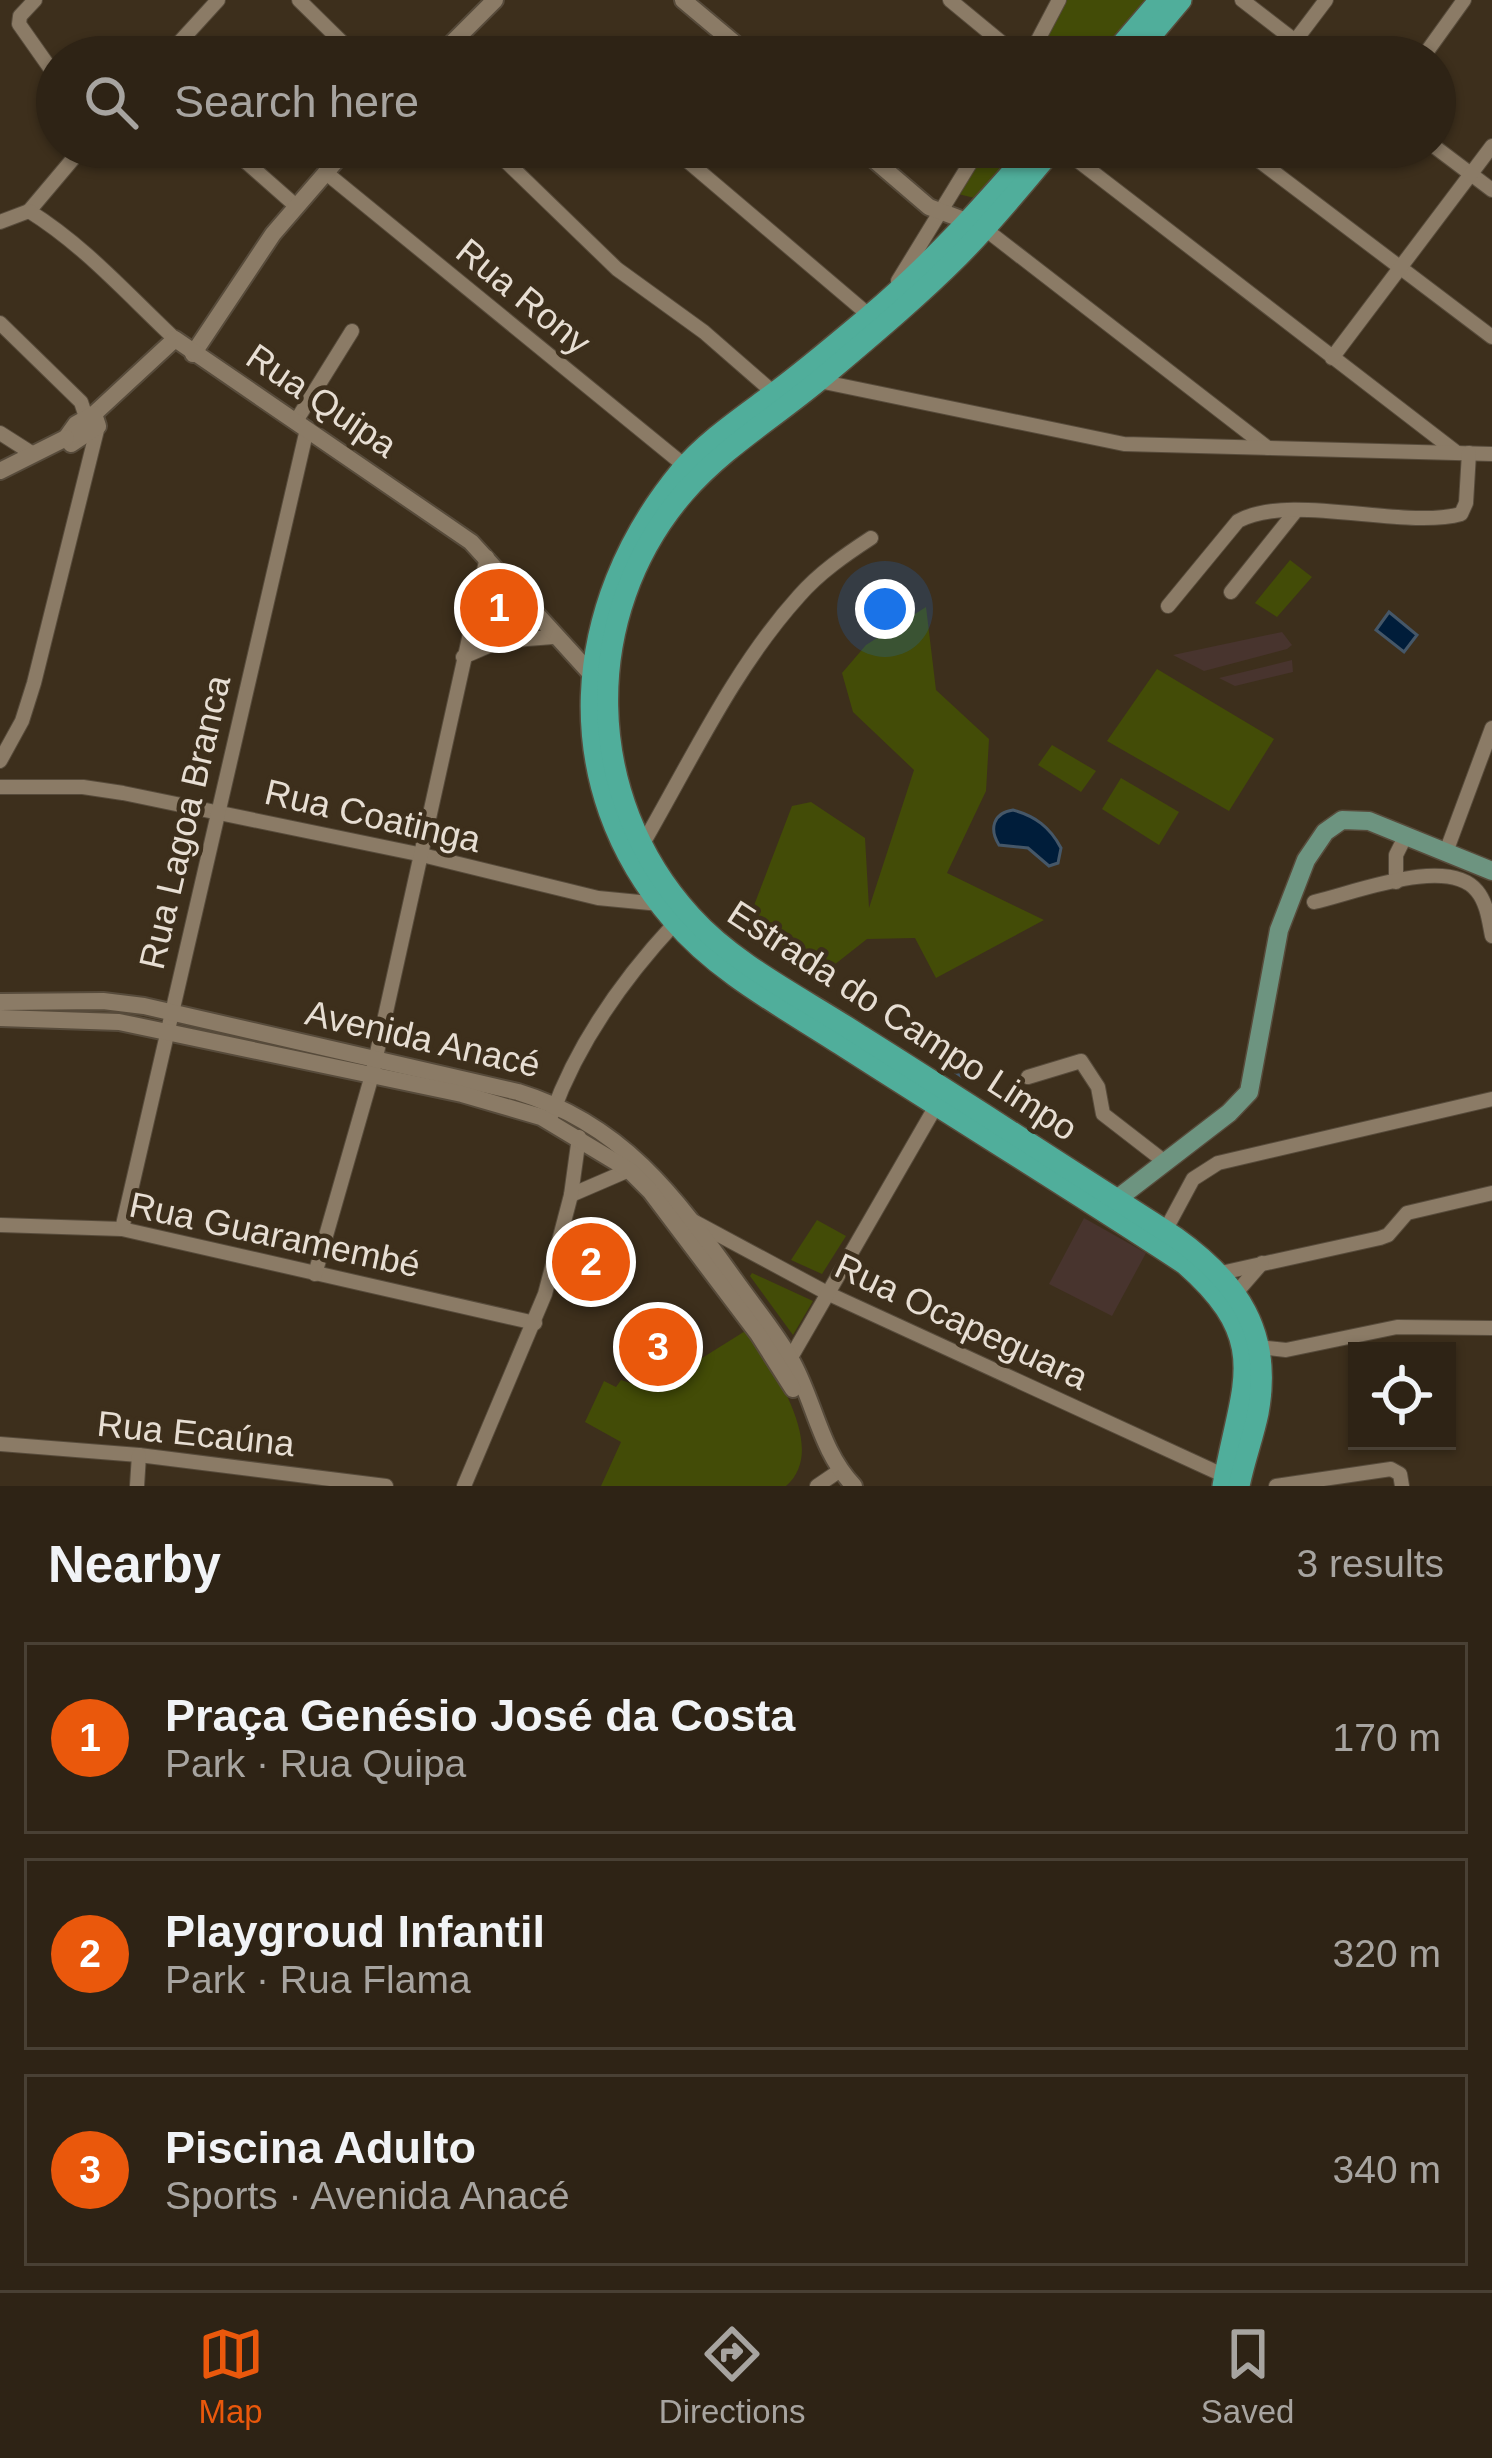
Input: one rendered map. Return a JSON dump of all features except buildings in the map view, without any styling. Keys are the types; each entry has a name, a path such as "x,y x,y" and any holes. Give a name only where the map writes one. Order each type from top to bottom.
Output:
{"main road":[{"path":"1129,36 1160,0"},
{"path":"1151,36 1181,0"},
{"name":"Estrada do Campo Limpo","path":"1019,168 949,266 688,489 645,548 626,591 612,647 606,724 612,768 641,848 693,919 720,943 1109,1205 1185,1264 1228,1306 1244,1355 1245,1375 1229,1482"},
{"name":"Estrada do Campo Limpo","path":"1036,168 978,225 685,466 648,512 604,612 592,675 591,723 600,785 623,848 675,923 711,958 936,1106 1109,1205 1166,1231 1221,1273 1236,1293 1260,1358"},
{"path":"1109,1205 1249,1093 1271,957 1297,879 1334,825 1353,818 1492,871"},
{"path":"1229,1482 1259,1407 1260,1358"}],"street":[{"path":"35,0 20,16 19,24 36,48"},
{"path":"185,36 218,0"},
{"path":"299,0 336,36"},
{"path":"459,36 495,0"},
{"path":"683,0 726,36"},
{"path":"950,0 994,36"},
{"path":"1040,36 1058,0"},
{"path":"1242,0 1289,36"},
{"path":"1299,36 1327,0"},
{"path":"1438,36 1464,0"},
{"path":"1332,358 1492,146"},
{"path":"1456,163 1492,190"},
{"path":"0,222 29,211 65,168"},
{"path":"253,168 296,206"},
{"path":"194,354 240,280 329,168"},
{"path":"513,168 617,269 704,332 774,393"},
{"path":"698,168 877,309 968,168"},
{"path":"883,168 923,203 978,225 1268,448"},
{"path":"1084,168 1462,452 1466,502 1461,514 1249,515 1238,521 1168,607"},
{"path":"1268,168 1492,337"},
{"name":"Rua Rony","path":"325,172 685,466"},
{"name":"Rua Quipa","path":"29,211 86,252 194,354 442,519 487,557 553,637 592,675"},
{"path":"0,323 80,402 93,419 96,446 82,485 34,683 22,721 0,761"},
{"name":"Rua Lagoa Branca","path":"122,1229 301,425 352,331"},
{"path":"0,471 69,441 175,339"},
{"path":"819,381 1090,439 1181,447 1492,454"},
{"path":"0,433 33,454"},
{"path":"69,441 82,485"},
{"path":"1231,592 1295,512"},
{"path":"641,848 768,635 811,583 871,538"},
{"path":"315,1274 373,1068 487,557"},
{"path":"464,657 500,641 553,637"},
{"path":"1446,852 1492,728"},
{"name":"Rua Coatinga","path":"0,787 83,788 418,854 598,898 660,904"},
{"path":"1396,882 1396,855 1406,835"},
{"path":"1314,902 1438,874 1460,878 1481,895 1492,936"},
{"path":"552,1112 566,1077 611,1002 675,923"},
{"name":"Avenida Anacé","path":"0,1002 103,1001 171,1011 462,1094 552,1112 616,1142 654,1176 787,1365 831,1480 854,1486"},
{"name":"Avenida Anacé","path":"0,1018 119,1022 373,1068"},
{"path":"1028,1077 1081,1061 1098,1087 1102,1114 1165,1162"},
{"path":"1166,1231 1193,1179 1218,1163 1492,1099"},
{"path":"787,1365 936,1106"},
{"name":"Avenida Anacé","path":"552,1112 579,1137 629,1170 684,1223"},
{"path":"464,1486 535,1322 572,1195 579,1137"},
{"path":"572,1195 629,1170"},
{"path":"1221,1273 1380,1238 1407,1213 1492,1193"},
{"name":"Rua Ocapeguara","path":"684,1223 1229,1482"},
{"name":"Rua Guaramembé","path":"0,1225 122,1229 535,1322"},
{"path":"1236,1293 1262,1263"},
{"path":"1260,1358 1397,1327 1492,1328"},
{"name":"Rua Ecaúna","path":"0,1444 139,1455 386,1486"},
{"path":"137,1486 139,1455"},
{"path":"1283,1484 1391,1469 1400,1474 1402,1486"}],"shaded area":[{"path":"1282,632 1292,645 1287,649 1204,671 1173,655"},
{"path":"1292,660 1293,672 1235,686 1219,678"},
{"path":"1084,1218 1146,1253 1112,1316 1049,1284"}],"green space":[{"path":"1059,0 1154,0 1124,36 1039,36"},
{"path":"967,168 1014,168 987,201 954,193"},
{"path":"1290,560 1312,577 1277,617 1255,603"},
{"path":"489,563 548,634 470,644"},
{"path":"926,607 936,690 989,739 986,791 947,873 1044,920 936,978 915,938 867,939 815,980 748,921 792,806 811,802 865,838 869,908 914,770 853,712 842,673 866,645"},
{"path":"1157,669 1274,739 1229,811 1107,741"},
{"path":"1052,745 1096,771 1081,792 1038,765"},
{"path":"1121,778 1179,812 1159,845 1102,809"},
{"path":"817,1220 846,1236 822,1274 791,1260"},
{"path":"588,1246 620,1292 580,1277"},
{"path":"750,1276 813,1301 793,1335"},
{"path":"750,1328 782,1386 799,1430 798,1470 786,1486 601,1486 621,1442 585,1422 604,1381 616,1387 621,1380 633,1384 649,1354 667,1380"}],"water":[{"path":"1389,612 1417,635 1404,652 1376,630"},
{"path":"1013,810 1035,819 1052,834 1061,848 1058,863 1049,866 1028,848 999,845 995,823 1001,814"},
{"path":"954,1046 955,1056 972,1063 964,1078 937,1060 938,1052"}],"place":[{"name":"Praça Genésio José da Costa","path":"499,608"},
{"name":"Playgroud Infantil","path":"591,1262"},
{"name":"Piscina Adulto","path":"658,1347"}]}
